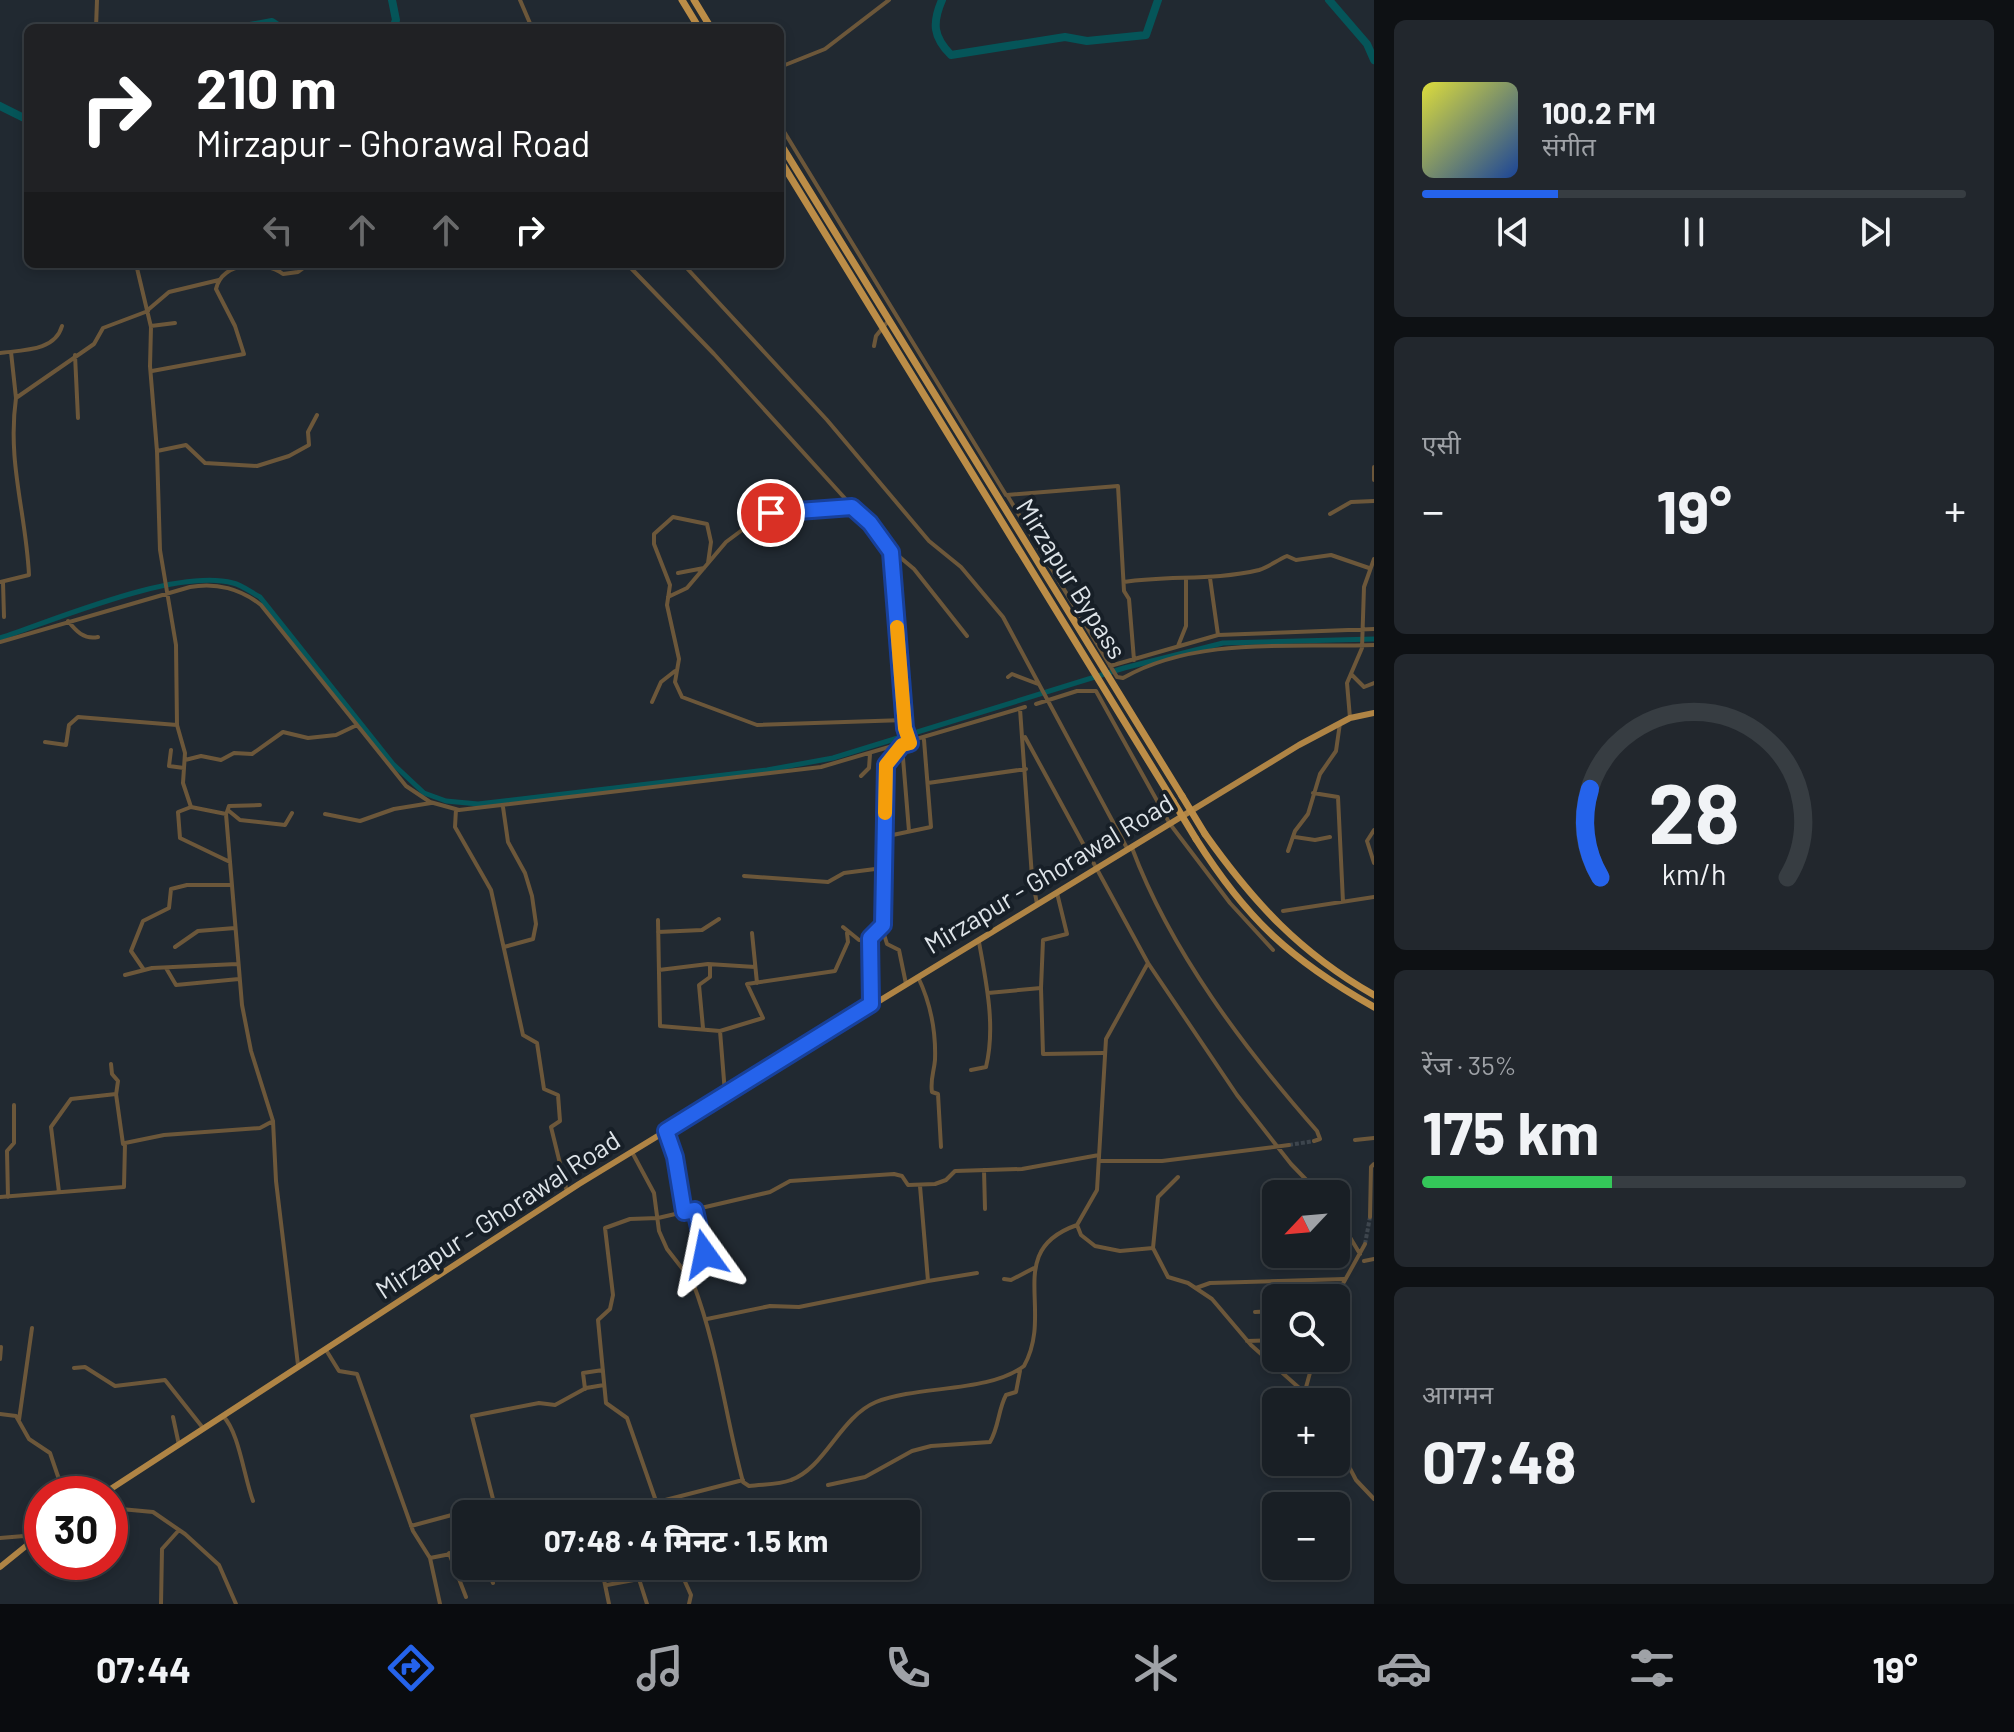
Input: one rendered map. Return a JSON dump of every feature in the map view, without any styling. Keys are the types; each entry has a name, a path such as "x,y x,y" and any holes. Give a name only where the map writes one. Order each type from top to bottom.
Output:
{"highway":[{"path":"682,0 697,24"},
{"path":"694,0 709,24"},
{"name":"Mirzapur Bypass","path":"784,149 1205,834 1258,905 1294,941 1331,971 1374,995"},
{"name":"Mirzapur Bypass","path":"784,166 1196,839 1251,917 1287,952 1374,1007"}],"main road":[{"name":"Mirzapur - Ghorawal Road","path":"128,1478 567,1192 725,1093 1340,723 1374,713"},
{"path":"0,1567 24,1547"}],"street":[{"path":"96,24 97,0"},
{"path":"520,0 530,24"},
{"path":"784,65 825,49 889,0"},
{"path":"784,132 1117,677 1123,678 1197,653 1221,649 1374,645"},
{"path":"137,268 151,326 163,583 176,645 177,725 185,760 183,783 191,807"},
{"path":"16,398 97,341 103,328 148,310 169,292 219,280 233,268"},
{"path":"279,268 283,274 304,268"},
{"path":"631,268 714,354 889,548 914,569 967,636"},
{"path":"687,268 827,420 929,541 971,577 1012,630 1046,699 1190,962 1233,1026 1319,1135 1320,1139 1314,1141"},
{"path":"152,371 244,354 235,326 216,289 219,280"},
{"path":"874,346 876,336 889,320"},
{"path":"151,326 175,323"},
{"path":"0,353 51,344 59,338 62,326"},
{"path":"4,617 2,582 29,575 26,529 20,515 12,461 16,398 11,352"},
{"path":"75,355 78,418"},
{"path":"157,451 186,445 205,463 264,465 309,445 308,432 317,415"},
{"path":"1374,467 1374,480"},
{"path":"1007,496 1117,485 1124,582 1129,599 1134,660"},
{"path":"1330,514 1351,502 1374,501"},
{"path":"668,597 687,588 726,542 761,516 852,507"},
{"path":"706,566 711,542 707,524 677,516 663,522 653,540 669,580 668,610 679,659 675,671 676,687 682,697 751,723 793,726 905,720"},
{"path":"889,548 905,728 909,740"},
{"path":"1124,582 1171,576 1186,580 1210,578 1263,569 1287,556 1296,560 1331,555 1369,568"},
{"path":"1350,718 1347,683 1362,643 1364,587 1374,559"},
{"path":"678,573 706,566"},
{"path":"1210,578 1218,635"},
{"path":"1178,646 1186,626 1186,580"},
{"path":"0,642 164,592 206,584 230,588 254,599 406,786 433,803 456,809 503,807 766,776 902,746"},
{"path":"68,621 90,639 98,637"},
{"path":"1111,668 1218,635 1362,632 1374,629"},
{"path":"652,702 661,682 675,671"},
{"path":"1008,677 1012,674 1042,687"},
{"path":"1351,674 1364,687 1374,683"},
{"path":"1036,704 1077,691 1096,691 1170,824 1230,903 1273,950"},
{"path":"906,984 899,950 887,944 882,928 883,837 886,765 909,740 924,740 1023,708 1032,877 1037,904"},
{"path":"45,742 66,745 70,723 78,717 177,725"},
{"path":"1288,851 1308,814 1320,774 1336,751 1340,723"},
{"path":"185,760 201,756 221,760 234,753 252,754 283,732 308,738 336,735 357,725"},
{"path":"1025,737 1148,963 1237,1095 1308,1180"},
{"path":"883,837 931,827 924,740"},
{"path":"902,746 909,831"},
{"path":"171,750 169,766 184,768"},
{"path":"861,776 869,768 870,754"},
{"path":"928,783 1026,769"},
{"path":"1313,793 1338,797 1343,902"},
{"path":"325,814 360,821 394,809 433,803"},
{"path":"260,805 229,806 227,812 237,964 251,1051 273,1121 276,1181 298,1367"},
{"path":"231,863 180,838 178,812 191,807 227,812 240,820 285,825 292,813"},
{"path":"503,807 508,842 525,873 536,924 531,941 504,947"},
{"path":"456,809 455,827 491,890 523,1035 537,1043 544,1089 558,1095 560,1121 551,1127 567,1192"},
{"path":"1374,830 1367,841 1374,863"},
{"path":"1295,837 1315,840 1330,837"},
{"path":"744,876 828,882 844,873 883,868"},
{"path":"144,970 131,951 143,921 169,908 171,889 187,885 232,885"},
{"path":"1057,893 1067,934 1043,940 1043,1054 1103,1053"},
{"path":"1283,911 1374,897"},
{"path":"658,932 702,930 719,919"},
{"path":"658,920 660,1027 720,1031 763,1018 747,986 835,971 848,942 843,927"},
{"path":"175,947 198,931 235,928"},
{"path":"871,1004 870,941 873,933 882,928"},
{"path":"752,933 757,983"},
{"path":"847,933 870,941"},
{"path":"971,1070 983,1069 988,1058 988,993 978,939"},
{"path":"828,1485 865,1477 912,1451 931,1446 990,1442 997,1431 1003,1401 1006,1395 1016,1392 1020,1369 1027,1361 1037,1322 1034,1268 1052,1235 1077,1225 1096,1196 1103,1053 1109,1032 1148,963"},
{"path":"125,975 144,970 237,964"},
{"path":"659,970 710,964 755,967"},
{"path":"703,1028 699,985 710,977 710,964"},
{"path":"166,968 176,985 239,979"},
{"path":"918,977 931,1012 935,1060 931,1085 932,1092 938,1094 941,1147"},
{"path":"988,993 1041,988"},
{"path":"720,1031 725,1093"},
{"path":"0,1197 124,1187 123,1144 115,1097 118,1081 111,1072 111,1064"},
{"path":"59,1192 52,1124 71,1099 112,1093 115,1097"},
{"path":"8,1197 7,1151 14,1143 14,1105"},
{"path":"123,1144 164,1135 260,1128 273,1121"},
{"path":"666,1131 675,1157 684,1212"},
{"path":"1355,1140 1374,1138"},
{"path":"655,1500 627,1418 607,1405 598,1320 610,1309 613,1295 605,1228 630,1219 658,1218 776,1191 790,1181 894,1174 902,1176 908,1185 920,1186 944,1181 952,1171 1022,1169 1099,1158 1162,1161 1289,1145"},
{"path":"632,1152 654,1193 667,1249 693,1283 707,1319 713,1354 723,1381 725,1414 743,1480 749,1486 796,1477 854,1416 879,1401 1020,1369"},
{"path":"1370,1217 1373,1191 1371,1167 1374,1164"},
{"path":"984,1170 985,1209"},
{"path":"1178,1177 1158,1197 1153,1248 1168,1277 1196,1288 1212,1299 1262,1355"},
{"path":"920,1186 928,1281"},
{"path":"693,1283 705,1254 695,1210"},
{"path":"1077,1225 1081,1235 1095,1246 1120,1251 1153,1248"},
{"path":"1350,1237 1360,1254"},
{"path":"1342,1284 1365,1244"},
{"path":"1364,1261 1374,1259"},
{"path":"1004,1279 1011,1280 1034,1268"},
{"path":"707,1319 770,1306 799,1307 977,1273"},
{"path":"1196,1288 1210,1283 1344,1279"},
{"path":"1255,1312 1262,1312"},
{"path":"19,1420 32,1328"},
{"path":"1247,1341 1262,1340"},
{"path":"0,1359 1,1347"},
{"path":"326,1350 339,1371 357,1374 411,1526 430,1558 440,1604"},
{"path":"74,1368 85,1367 115,1386 165,1380 203,1428"},
{"path":"585,1389 582,1374 603,1370"},
{"path":"1282,1372 1301,1388"},
{"path":"411,1526 474,1509 493,1499 472,1416 539,1403 555,1405 585,1389 604,1385"},
{"path":"0,1414 12,1415 19,1420 29,1439 50,1453 58,1476"},
{"path":"223,1416 233,1429 239,1460 253,1501"},
{"path":"173,1417 179,1445"},
{"path":"1350,1469 1374,1499"},
{"path":"670,1500 743,1480"},
{"path":"128,1510 153,1512 179,1530 219,1565 236,1604"},
{"path":"161,1604 162,1549 179,1530"},
{"path":"0,1538 24,1536"},
{"path":"449,1553 466,1597"},
{"path":"430,1558 452,1553"},
{"path":"607,1585 637,1578 647,1603 639,1604"},
{"path":"606,1580 609,1604"},
{"path":"684,1580 691,1595 689,1604"}],"waterway":[{"path":"392,0 394,24"},
{"path":"942,0 936,29 951,55 1065,37 1087,41 1146,35 1158,0"},
{"path":"1329,0 1367,44 1374,60"},
{"path":"261,24 275,24"},
{"path":"0,106 24,118"},
{"path":"0,638 84,608 150,589 209,580 236,584 260,597 393,764 424,793 446,801 478,804 767,770 833,758 1124,668 1223,643 1374,639"}],"tunnel":[{"path":"1289,1145 1314,1141"},
{"path":"1365,1244 1370,1217"}],"slow traffic":[{"path":"885,813 886,765 902,745 910,743 905,728 897,627"}],"route":[{"path":"705,1254 695,1210 684,1212 675,1157 666,1131 871,1004 870,938 883,925 886,765 902,745 910,743 905,728 888,545 858,509 852,507 771,513"}]}
